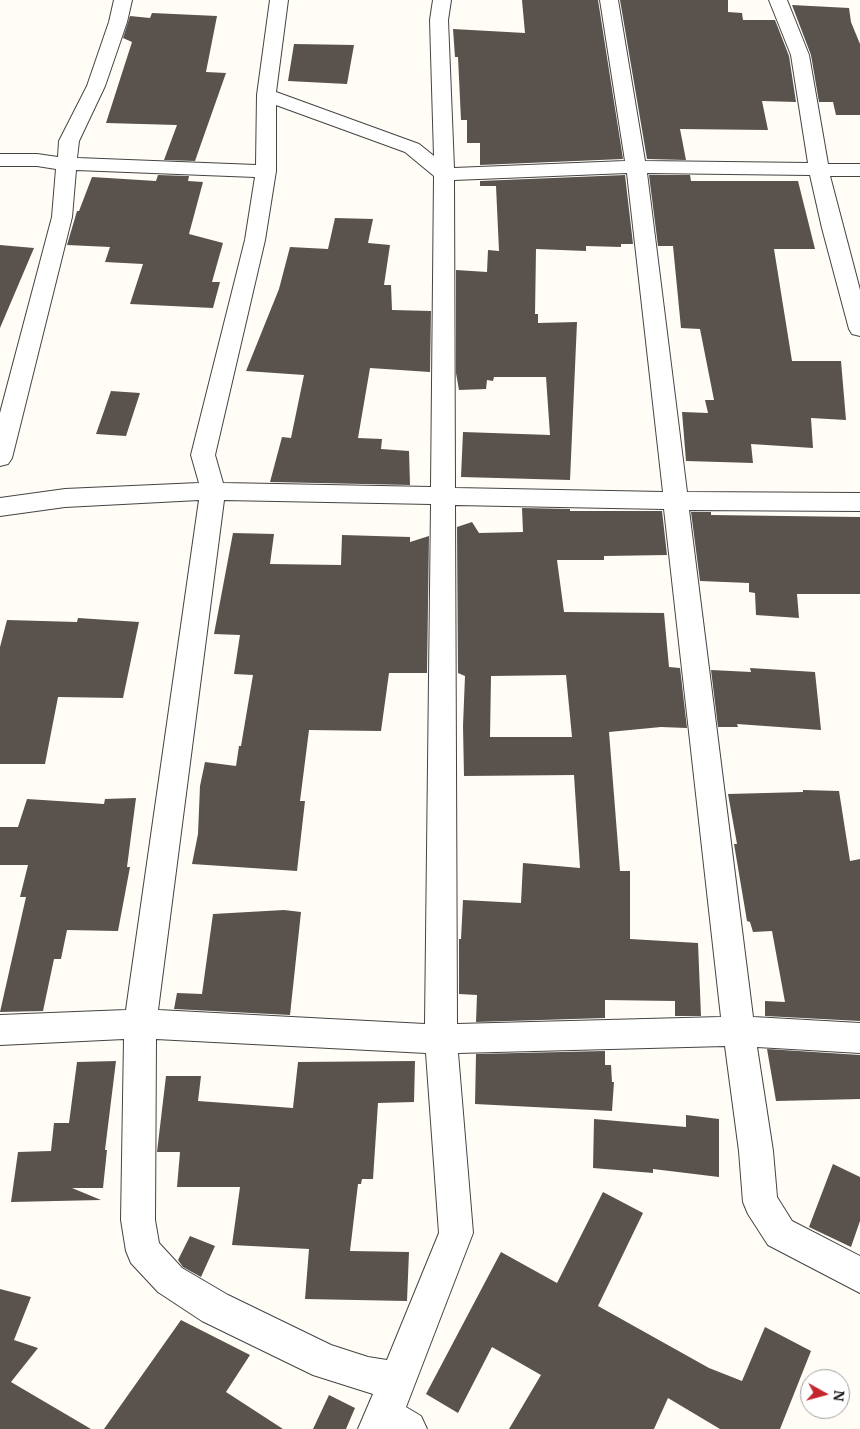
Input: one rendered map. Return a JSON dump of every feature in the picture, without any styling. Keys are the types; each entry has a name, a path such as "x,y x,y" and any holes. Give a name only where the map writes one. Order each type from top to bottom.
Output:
{"street":[{"path":"0,458 62,217 69,141 96,86 118,22 123,0"},
{"path":"278,0 266,95 266,171 255,240 203,455 213,491 140,1024 138,1220 143,1251 158,1270 170,1280 215,1308 326,1362 368,1375 396,1380"},
{"path":"389,1425 396,1380 456,1233 441,1039 444,174 439,20 442,0"},
{"path":"609,0 636,167 739,1031 756,1151 760,1202 780,1232 860,1276"},
{"path":"778,0 800,55 818,171 860,329"},
{"path":"266,95 412,148 444,174 636,167 818,171 860,170"},
{"path":"0,160 37,160 67,164 266,171"},
{"path":"0,507 65,498 213,491 675,501 860,502"},
{"path":"0,1030 140,1024 441,1039 739,1031 860,1038"}],"building":[{"path":"522,0 598,0 623,159 480,165 480,143 467,143 467,120 461,120 458,57 455,57 453,29 525,33"},
{"path":"620,0 728,0 728,12 742,13 743,20 775,20 789,56 796,102 762,101 768,130 680,129 686,160 647,159"},
{"path":"792,5 849,8 851,22 860,44 860,115 836,115 833,102 819,102 811,55"},
{"path":"152,13 217,16 206,72 226,73 195,161 164,160 177,125 106,123 132,42 123,38 130,16 150,18"},
{"path":"294,44 354,45 347,84 288,81"},
{"path":"158,175 189,176 188,181 203,182 189,234 223,243 212,282 220,282 213,308 130,304 143,264 105,262 110,247 67,245 77,211 79,211 92,177 156,181"},
{"path":"625,175 633,244 621,244 621,247 586,246 586,251 536,249 535,314 538,314 538,323 577,322 570,480 461,477 463,432 550,435 546,377 494,377 493,381 487,380 486,389 459,390 456,373 456,270 487,272 488,250 499,251 496,186 480,186 480,181"},
{"path":"649,175 690,175 691,181 798,181 815,249 774,249 792,361 841,361 846,420 811,418 813,448 751,444 753,463 686,461 682,412 708,413 705,400 714,400 700,329 681,328 673,246 658,246"},
{"path":"335,218 373,219 368,243 390,245 384,285 391,285 392,310 431,311 430,372 370,368 358,438 382,439 381,449 409,451 410,485 270,482 282,437 291,438 304,375 246,371 279,289 290,247 328,249"},
{"path":"0,245 34,248 0,328"},
{"path":"111,391 140,393 126,436 96,434"},
{"path":"522,508 570,509 570,511 662,511 667,555 604,556 604,560 557,560 564,612 664,613 669,667 680,668 687,728 661,727 609,732 620,871 630,871 630,939 698,943 701,1016 675,1016 675,1001 605,1000 605,1018 476,1022 477,995 459,994 459,939 461,939 463,900 521,903 523,863 580,868 574,775 464,776 465,676 458,673 457,527 472,522 479,533 523,532","holes":["566,675 572,737 490,737 491,676"]},
{"path":"691,512 711,512 711,515 860,517 860,594 797,594 799,618 756,615 755,593 749,592 749,583 700,581"},
{"path":"233,533 274,534 270,564 341,565 342,535 410,537 410,542 429,536 427,673 389,673 381,731 309,730 300,801 305,801 297,871 192,864 198,834 200,786 205,762 236,766 253,675 234,674 240,635 214,634"},
{"path":"78,618 139,622 123,698 58,697 45,764 0,764 0,647 7,620 77,622"},
{"path":"750,668 815,672 821,730 737,724 738,727 718,727 711,670 751,672"},
{"path":"803,790 839,791 850,861 860,859 860,1021 765,1016 765,1001 785,1002 772,931 753,932 750,922 747,921 734,844 737,844 728,794 803,792"},
{"path":"136,798 127,867 130,867 118,931 67,930 61,959 54,959 43,1011 0,1012 26,897 20,897 28,865 0,865 0,827 18,827 27,799 104,804 105,799"},
{"path":"284,910 301,912 290,1015 174,1009 177,993 202,994 213,914"},
{"path":"767,1049 860,1055 860,1099 776,1101"},
{"path":"605,1051 605,1065 611,1065 612,1082 614,1082 612,1111 475,1104 476,1054"},
{"path":"116,1061 105,1150 107,1150 103,1188 72,1188 101,1200 11,1202 18,1152 51,1151 54,1123 69,1123 77,1062"},
{"path":"415,1061 414,1102 378,1103 373,1179 362,1179 361,1184 358,1184 350,1251 409,1252 407,1301 305,1299 309,1249 232,1245 240,1187 177,1187 180,1152 157,1152 166,1076 201,1076 198,1101 293,1108 298,1062"},
{"path":"686,1115 719,1119 719,1177 653,1169 653,1173 593,1168 594,1119 686,1127"},
{"path":"833,1164 860,1177 860,1221 851,1247 809,1227"},
{"path":"603,1192 643,1213 598,1306 709,1368 742,1381 765,1327 811,1351 804,1369 800,1369 800,1379 780,1429 720,1429 668,1398 654,1429 509,1429 541,1375 492,1347 458,1413 426,1394 501,1252 557,1283"},
{"path":"190,1236 215,1246 201,1277 183,1267 178,1260"},
{"path":"0,1289 31,1297 14,1340 38,1348 11,1382 91,1429 0,1429"},
{"path":"181,1320 250,1355 226,1392 283,1429 104,1429"},
{"path":"329,1395 355,1408 346,1429 313,1429"}]}
